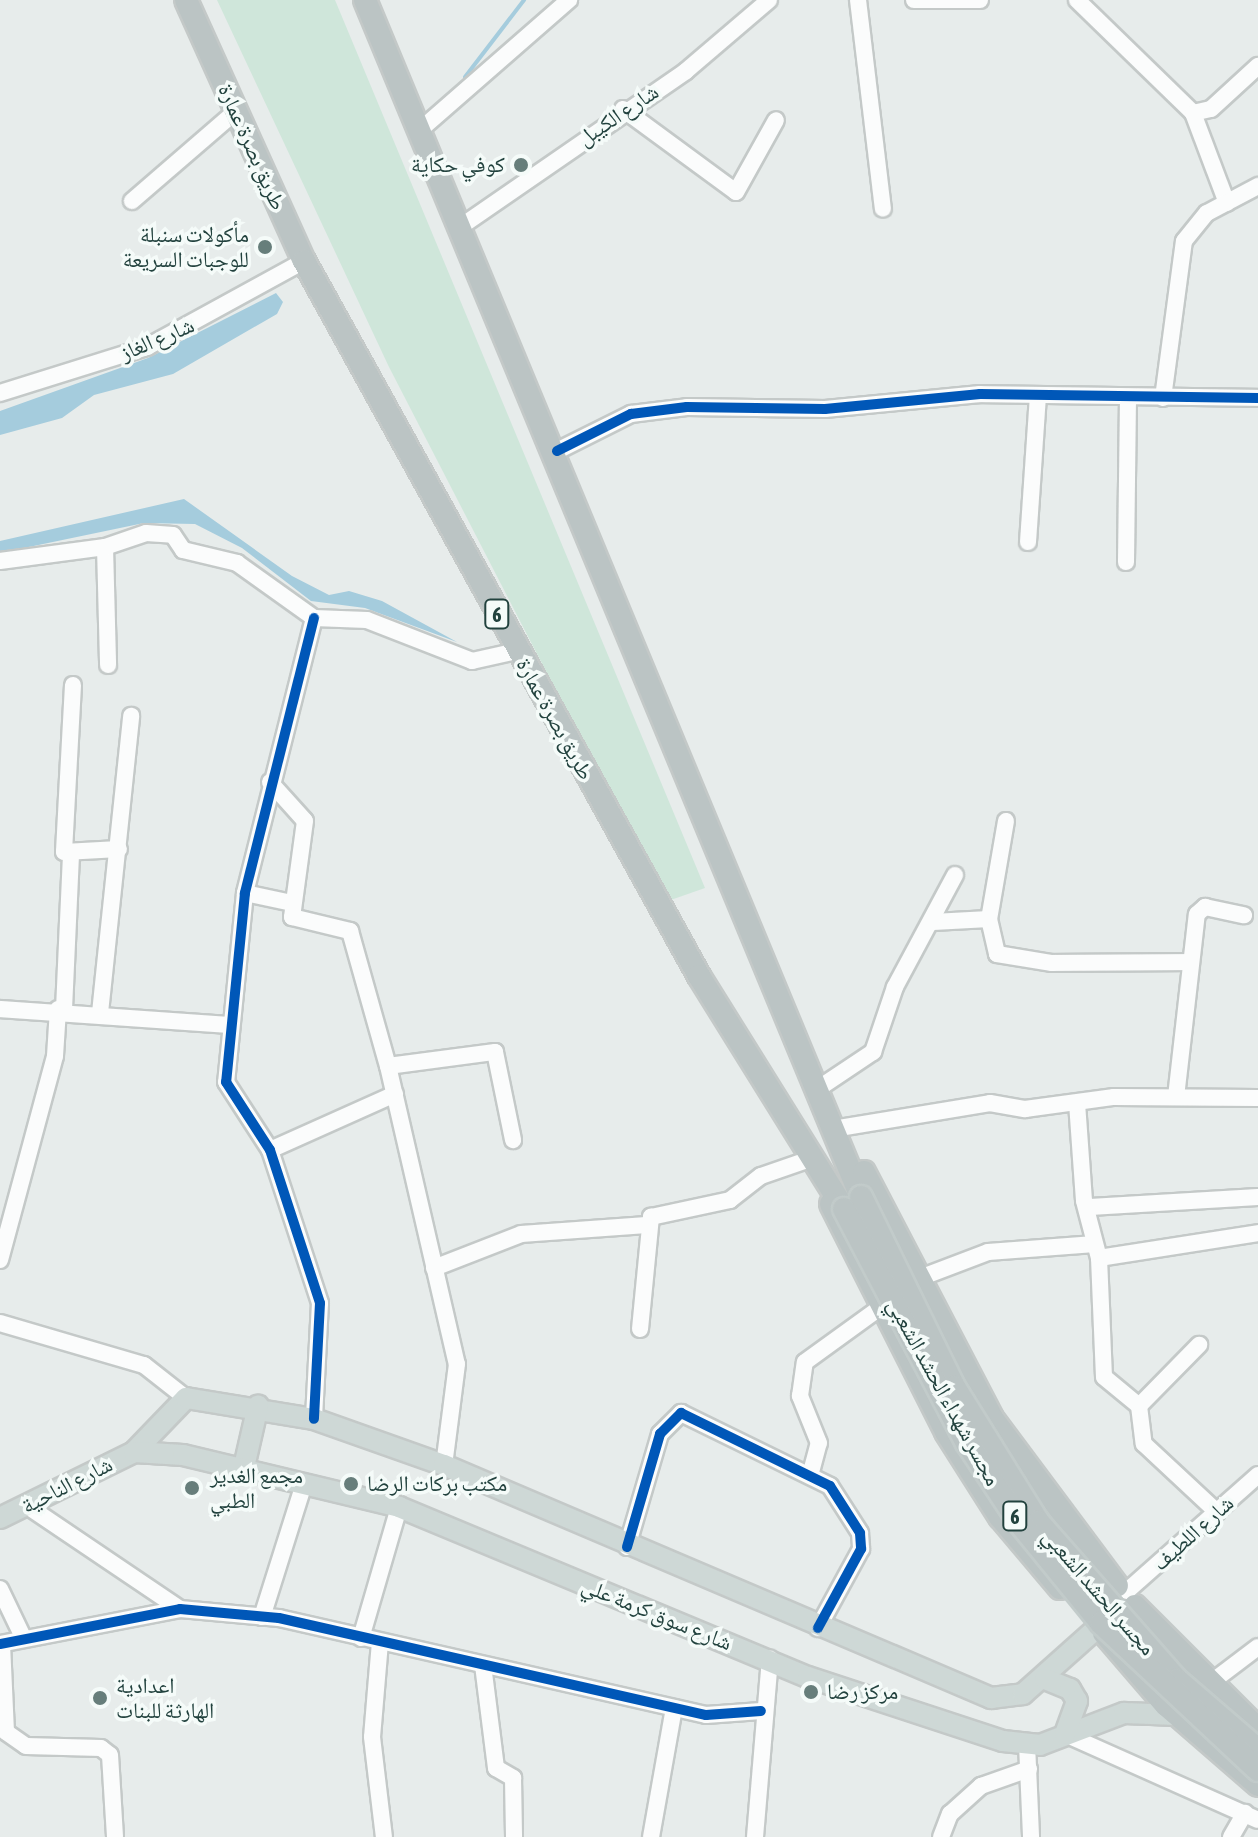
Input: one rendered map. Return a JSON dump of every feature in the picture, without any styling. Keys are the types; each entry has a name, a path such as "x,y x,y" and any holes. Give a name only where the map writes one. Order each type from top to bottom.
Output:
{"highway":[{"name":"طريق بصرة عمارة","path":"186,0 304,261 517,651 810,1159 853,1203"},
{"name":"6","path":"365,0 557,451 833,1129 853,1203"},
{"path":"833,1129 851,1144 917,1279 992,1418 1126,1594 1209,1684 1258,1729"},
{"path":"810,1159 881,1307 1000,1517 1158,1697 1258,1785"},
{"name":"مجسر الحشد الشعبي","path":"853,1203 954,1387 1038,1522 1177,1680 1258,1750"},
{"name":"مجسر شهداء الحشد الشعبي","path":"853,1203 967,1443 1019,1522 1131,1655 1258,1770"},
{"path":"1158,1697 1167,1667 1191,1664"}],"main road":[{"path":"134,1452 186,1398 258,1406 314,1419 444,1465 627,1547 991,1698 1023,1694 1045,1679 1095,1625 1098,1588 1126,1594 1123,1631 1095,1625"},
{"path":"244,1467 258,1406"},
{"path":"168,1414 183,1455"},
{"name":"شارع سوق كرمة علي","path":"134,1452 183,1455 244,1467 399,1507 770,1659 968,1731 1027,1744 1124,1713 1177,1715"},
{"name":"شارع الناحية","path":"0,1518 134,1452"},
{"path":"1045,1679 1070,1689 1077,1701 1065,1734"}],"street":[{"path":"420,130 569,0"},
{"name":"شارع الكيبل","path":"463,225 623,109 695,65 769,0"},
{"path":"858,0 883,209"},
{"path":"914,0 980,0"},
{"path":"1077,0 1193,113 1227,203"},
{"path":"1193,113 1211,109 1258,66"},
{"path":"623,109 736,192 776,120"},
{"path":"132,201 235,112"},
{"path":"1163,398 1184,241 1207,213 1258,186"},
{"name":"شارع الغاز","path":"0,393 147,347 304,261"},
{"path":"557,451 631,414 687,407 825,409 1038,395 1258,398"},
{"path":"1028,542 1038,395"},
{"path":"1126,562 1128,397"},
{"path":"0,561 105,547 146,533 173,535 183,550 237,563 314,618 367,620 472,661 517,651"},
{"path":"105,547 108,665"},
{"path":"314,618 270,782 245,893 228,1025 226,1082 270,1150 320,1303 314,1419"},
{"path":"73,685 63,848 71,854 119,849"},
{"path":"100,1013 131,716"},
{"path":"270,782 305,821 292,917 301,922 350,931 388,1066 457,1364 444,1465"},
{"path":"1006,821 989,919 992,945 1005,958 1190,962"},
{"path":"0,1260 55,1056 71,854"},
{"path":"816,1090 873,1052 895,987 933,922 955,875"},
{"path":"245,893 292,903"},
{"path":"1176,1097 1190,962 1200,909 1244,915"},
{"path":"933,922 989,919"},
{"path":"0,1009 61,1009 228,1025"},
{"path":"388,1066 495,1052 513,1140"},
{"path":"270,1150 395,1094"},
{"path":"833,1129 990,1103 1025,1109 1176,1097 1258,1098"},
{"path":"1077,1103 1097,1251 1104,1377 1139,1406 1144,1444 1217,1512"},
{"path":"434,1268 521,1234 647,1225 659,1214 730,1200 761,1176 810,1159"},
{"path":"1090,1207 1258,1197"},
{"path":"640,1329 647,1225"},
{"path":"917,1279 988,1252 1097,1251 1258,1233"},
{"path":"811,1472 819,1443 800,1396 805,1362 881,1307"},
{"path":"0,1323 144,1365 186,1398"},
{"path":"1139,1406 1199,1345"},
{"path":"627,1547 660,1434 681,1413 811,1472 838,1498 861,1549 818,1628"},
{"name":"شارع اللطيف","path":"1126,1594 1258,1475"},
{"path":"262,1617 304,1484"},
{"path":"26,1505 180,1609"},
{"path":"361,1638 399,1507"},
{"path":"0,1589 24,1639"},
{"path":"115,1837 110,1755 101,1748 26,1746 6,1732 1,1644 180,1609 262,1617 706,1715 761,1711"},
{"path":"380,1642 372,1737 384,1837"},
{"path":"1209,1684 1258,1647"},
{"path":"755,1837 761,1711 770,1659"},
{"path":"483,1665 496,1768 513,1778 514,1837"},
{"path":"651,1837 674,1708"},
{"path":"1065,1734 1252,1816 1231,1837"},
{"path":"1027,1744 1031,1837"},
{"path":"941,1837 950,1814 981,1786 1029,1769"}],"green space":[{"path":"217,0 335,0 705,888 665,902 389,367"}],"water":[{"path":"276,293 283,302 277,314 173,374 94,395 62,418 0,435 0,411 148,358"},
{"path":"184,499 292,576 329,595 349,591 382,601 457,642 365,608 311,601 242,548 195,524 144,523 0,553 0,541"}],"waterway":[{"path":"465,77 524,0"}],"cycle path":[{"path":"557,451 631,414 687,407 825,409 980,394 1258,398"},
{"path":"314,618 245,893 226,1082 270,1150 320,1303 314,1419"},
{"path":"627,1547 660,1434 681,1413 830,1486 860,1533 861,1549 818,1628"},
{"path":"0,1644 180,1609 279,1618 706,1715 761,1711"}],"place":[{"name":"كوفي حكاية","path":"521,165"},
{"name":"مأكولات سنبلة للوجبات السريعة","path":"265,247"},
{"name":"مكتب بركات الرضا","path":"351,1484"},
{"name":"مجمع الغدير الطبي","path":"192,1488"},
{"name":"مركز رضا","path":"811,1692"},
{"name":"اعدادية الهارثة للبنات","path":"100,1698"}]}
